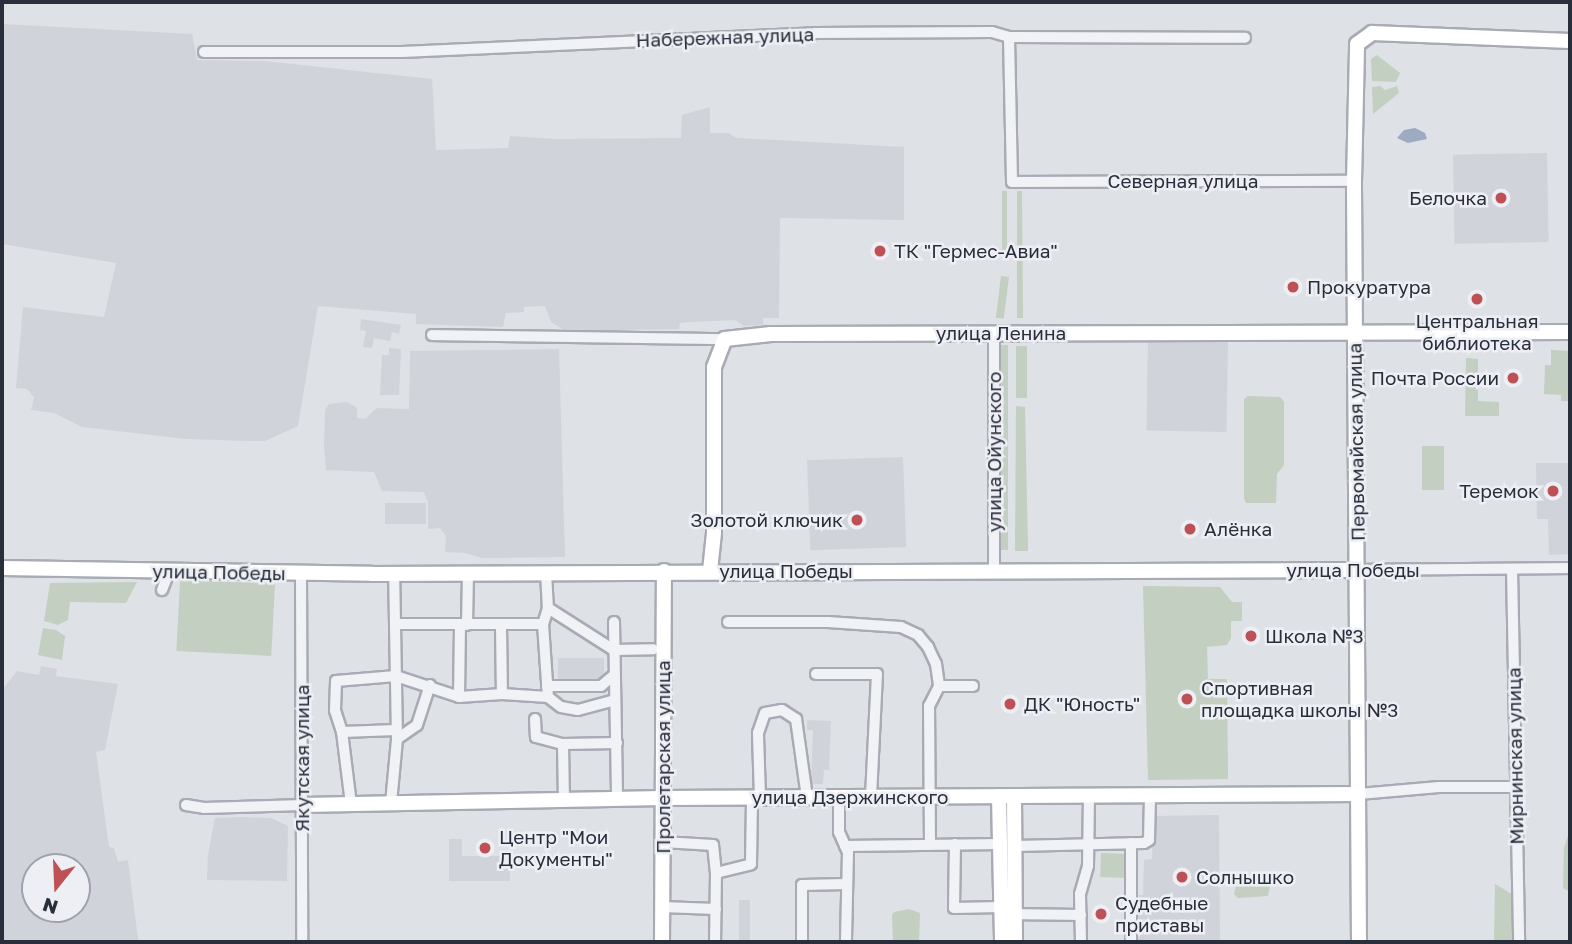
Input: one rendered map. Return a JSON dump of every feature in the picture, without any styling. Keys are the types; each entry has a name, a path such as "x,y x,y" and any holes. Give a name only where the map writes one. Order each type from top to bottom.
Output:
{"main road":[{"name":"Первомайская улица","path":"1359,942 1354,181 1357,44 1372,33 1570,41"},
{"name":"улица Ленина","path":"725,339 771,334 1355,330 1570,332"},
{"path":"710,571 714,532 714,368 725,339"},
{"name":"улица Победы","path":"2,568 301,574 1357,570"},
{"name":"Пролетарская улица","path":"662,942 664,571"},
{"name":"улица Дзержинского","path":"303,805 663,798 1359,794"},
{"path":"1002,942 1006,912 1007,796"},
{"path":"1006,912 1015,942"}],"street":[{"name":"Набережная улица","path":"204,52 415,51 802,33 992,33 1009,37 1245,38"},
{"name":"Северная улица","path":"1009,37 1012,183 1354,181"},
{"name":"улица Ойунского","path":"994,334 994,571"},
{"name":"улица Ленина","path":"432,335 725,339"},
{"name":"улица Победы","path":"1357,570 1570,568"},
{"name":"Мирнинская улица","path":"1512,569 1519,942"},
{"path":"162,590 169,572"},
{"path":"546,572 548,608 543,624 548,692 562,707 579,710 615,700"},
{"path":"459,697 468,573"},
{"name":"Якутская улица","path":"301,574 302,942"},
{"path":"391,803 396,734 397,624 394,574"},
{"path":"548,608 614,650 653,649"},
{"path":"614,622 617,799"},
{"path":"728,622 828,622 901,627 918,635 928,647 936,664 939,686 929,706 930,845"},
{"path":"397,624 543,624"},
{"path":"501,626 502,694"},
{"path":"816,674 877,674 871,797"},
{"path":"351,804 342,732 335,710 336,681 396,676 430,685 459,697 601,686 614,675"},
{"path":"342,732 396,734 417,725 430,685"},
{"path":"939,686 973,686"},
{"path":"716,873 751,864 758,733 765,713 782,710 796,719 807,797"},
{"path":"535,719 536,737 563,744 617,743"},
{"path":"563,744 564,800"},
{"name":"улица Дзержинского","path":"1359,794 1439,787 1515,788"},
{"path":"1081,942 1080,894 1088,866 1089,796"},
{"path":"845,846 1131,843 1149,840 1150,796"},
{"path":"839,797 839,832 845,846 846,942"},
{"name":"улица Дзержинского","path":"186,805 204,808 303,805"},
{"path":"663,842 713,845 716,873 715,942"},
{"path":"1131,843 1131,942"},
{"path":"955,844 954,908 1081,915"},
{"path":"802,942 802,885 846,884"},
{"path":"662,907 716,909"}],"shaded area":[{"path":"2,24 192,34 197,60 264,61 432,79 436,150 508,148 510,136 557,139 681,138 682,115 710,107 710,133 728,133 737,138 904,147 904,220 780,218 779,318 763,318 763,325 744,326 735,320 680,323 679,329 566,331 551,322 545,306 524,307 524,312 506,313 503,327 416,324 416,314 318,306 298,426 265,441 186,439 82,427 54,413 31,410 34,397 27,389 16,388 23,307 104,317 116,263 2,244"},
{"name":"Белочка","path":"1547,153 1549,242 1455,244 1453,155"},
{"path":"361,319 401,325 399,334 392,332 390,341 374,338 372,348 363,347 366,331 360,330"},
{"path":"1148,341 1228,342 1226,432 1146,431"},
{"path":"389,348 401,349 399,395 380,395 382,355 389,355"},
{"path":"559,349 565,557 482,558 465,553 445,552 446,536 440,528 428,529 428,503 424,492 382,491 374,472 326,470 325,410 329,404 347,402 357,408 357,418 365,419 377,408 409,409 410,351"},
{"name":"Золотой ключик","path":"903,457 906,547 810,550 807,460"},
{"name":"Теремок","path":"1536,463 1570,463 1570,554 1549,555 1548,519 1537,519"},
{"path":"385,503 426,503 426,524 385,524"},
{"path":"558,658 604,658 604,680 558,680"},
{"path":"41,666 57,669 56,676 118,684 105,750 96,752 109,847 114,848 118,862 128,860 138,939 142,942 2,942 2,690 17,671 39,675"},
{"path":"807,720 831,721 829,770 824,770 823,784 811,784 813,730 807,730"},
{"name":"Солнышко","path":"1219,815 1220,942 1137,942 1139,895 1143,895 1144,860 1152,859 1154,816"},
{"path":"215,818 271,818 288,826 287,881 207,880 208,854"},
{"path":"449,839 462,839 462,856 510,856 510,881 449,881"},
{"path":"739,900 750,900 750,942 739,942"}],"green space":[{"path":"1377,55 1400,73 1396,82 1372,81 1371,59"},
{"path":"1380,86 1385,90 1397,86 1399,93 1373,114 1372,87"},
{"path":"1002,191 1007,191 1007,253 1002,253"},
{"path":"1017,191 1022,191 1023,318 1017,318"},
{"path":"1001,276 1009,277 1004,319 996,318"},
{"path":"997,345 1008,345 1008,550 997,550"},
{"path":"1016,346 1027,346 1027,398 1016,398"},
{"path":"1551,350 1570,351 1570,401 1561,401 1561,395 1544,394 1545,365 1551,365"},
{"path":"1466,358 1478,359 1478,401 1499,402 1499,416 1465,416"},
{"path":"1248,396 1280,397 1284,402 1284,465 1277,474 1276,503 1246,503 1244,499 1244,399"},
{"path":"1016,406 1025,407 1028,551 1015,551"},
{"path":"1422,446 1444,446 1444,490 1422,490"},
{"path":"180,579 275,584 271,656 176,651"},
{"path":"137,582 126,603 70,602 68,620 58,625 44,621 50,583"},
{"name":"Спортивная площадка школы №3","path":"1143,586 1220,587 1232,602 1242,602 1242,621 1231,621 1231,638 1227,645 1207,647 1208,679 1227,679 1228,779 1148,780"},
{"path":"43,628 56,630 65,636 62,660 38,655"},
{"path":"1570,829 1570,892 1563,888 1564,848"},
{"path":"1101,853 1125,854 1124,878 1100,877"},
{"path":"1259,881 1270,885 1268,896 1238,898 1234,894 1237,882"},
{"path":"1495,884 1515,896 1514,942 1494,942"},
{"path":"909,909 920,913 919,942 893,942 892,915 894,912"}],"water":[{"path":"1415,128 1425,133 1427,139 1408,143 1397,138 1404,130"}],"place":[{"name":"Белочка","path":"1501,198"},
{"name":"ТК \"Гермес-Авиа\"","path":"880,251"},
{"name":"Прокуратура","path":"1293,287"},
{"name":"Центральная библиотека","path":"1477,299"},
{"name":"Почта России","path":"1513,378"},
{"name":"Теремок","path":"1553,491"},
{"name":"Золотой ключик","path":"857,520"},
{"name":"Алёнка","path":"1190,529"},
{"name":"Школа №3","path":"1251,636"},
{"name":"Спортивная площадка школы №3","path":"1187,699"},
{"name":"ДК \"Юность\"","path":"1010,704"},
{"name":"Центр \"Мои Документы\"","path":"485,848"},
{"name":"Солнышко","path":"1182,877"},
{"name":"Судебные приставы","path":"1101,914"}]}
